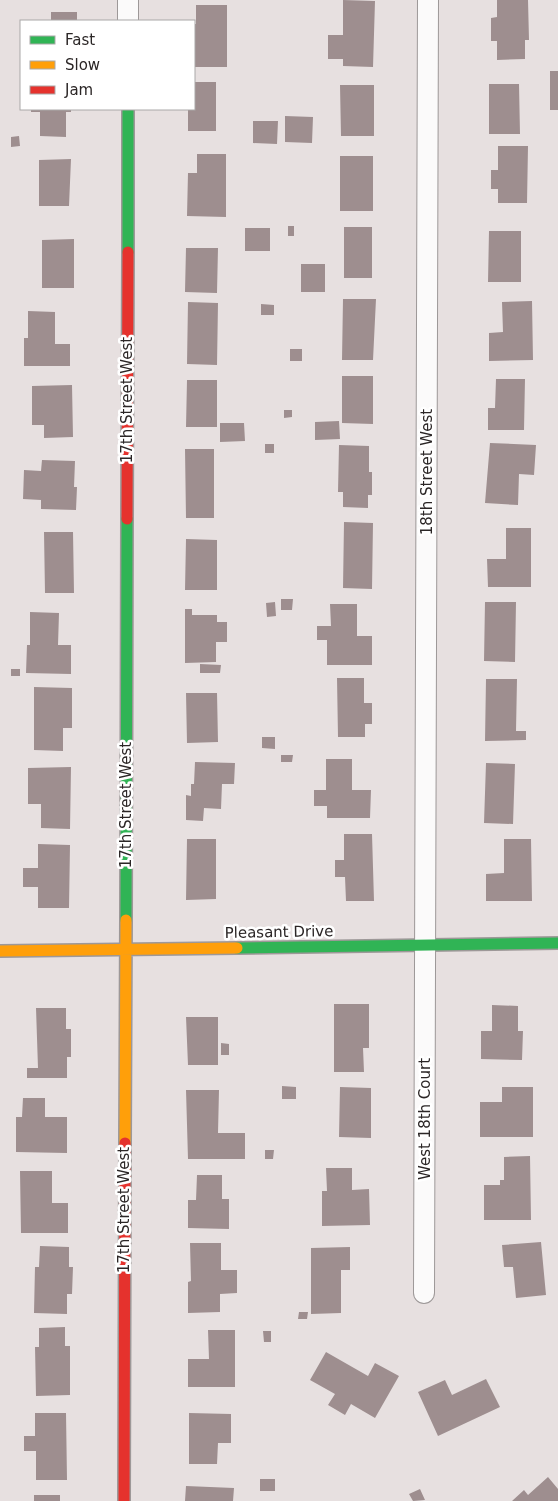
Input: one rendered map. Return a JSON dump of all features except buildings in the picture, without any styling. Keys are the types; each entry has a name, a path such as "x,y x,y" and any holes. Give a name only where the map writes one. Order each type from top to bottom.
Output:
{"street":[{"path":"128,0 128,20"},
{"name":"18th Street West","path":"426,945 428,0"},
{"name":"17th Street West","path":"124,1501 128,110"},
{"name":"Pleasant Drive","path":"0,952 558,943"},
{"name":"West 18th Court","path":"424,1293 426,945"}],"traffic: fast":[{"path":"128,110 128,252"},
{"path":"126,920 127,519"},
{"path":"237,948 558,943"}],"traffic: slow":[{"path":"125,1143 126,920"},
{"path":"0,951 237,948"}],"traffic: jam":[{"path":"127,519 128,252"},
{"path":"124,1501 125,1143"}]}
